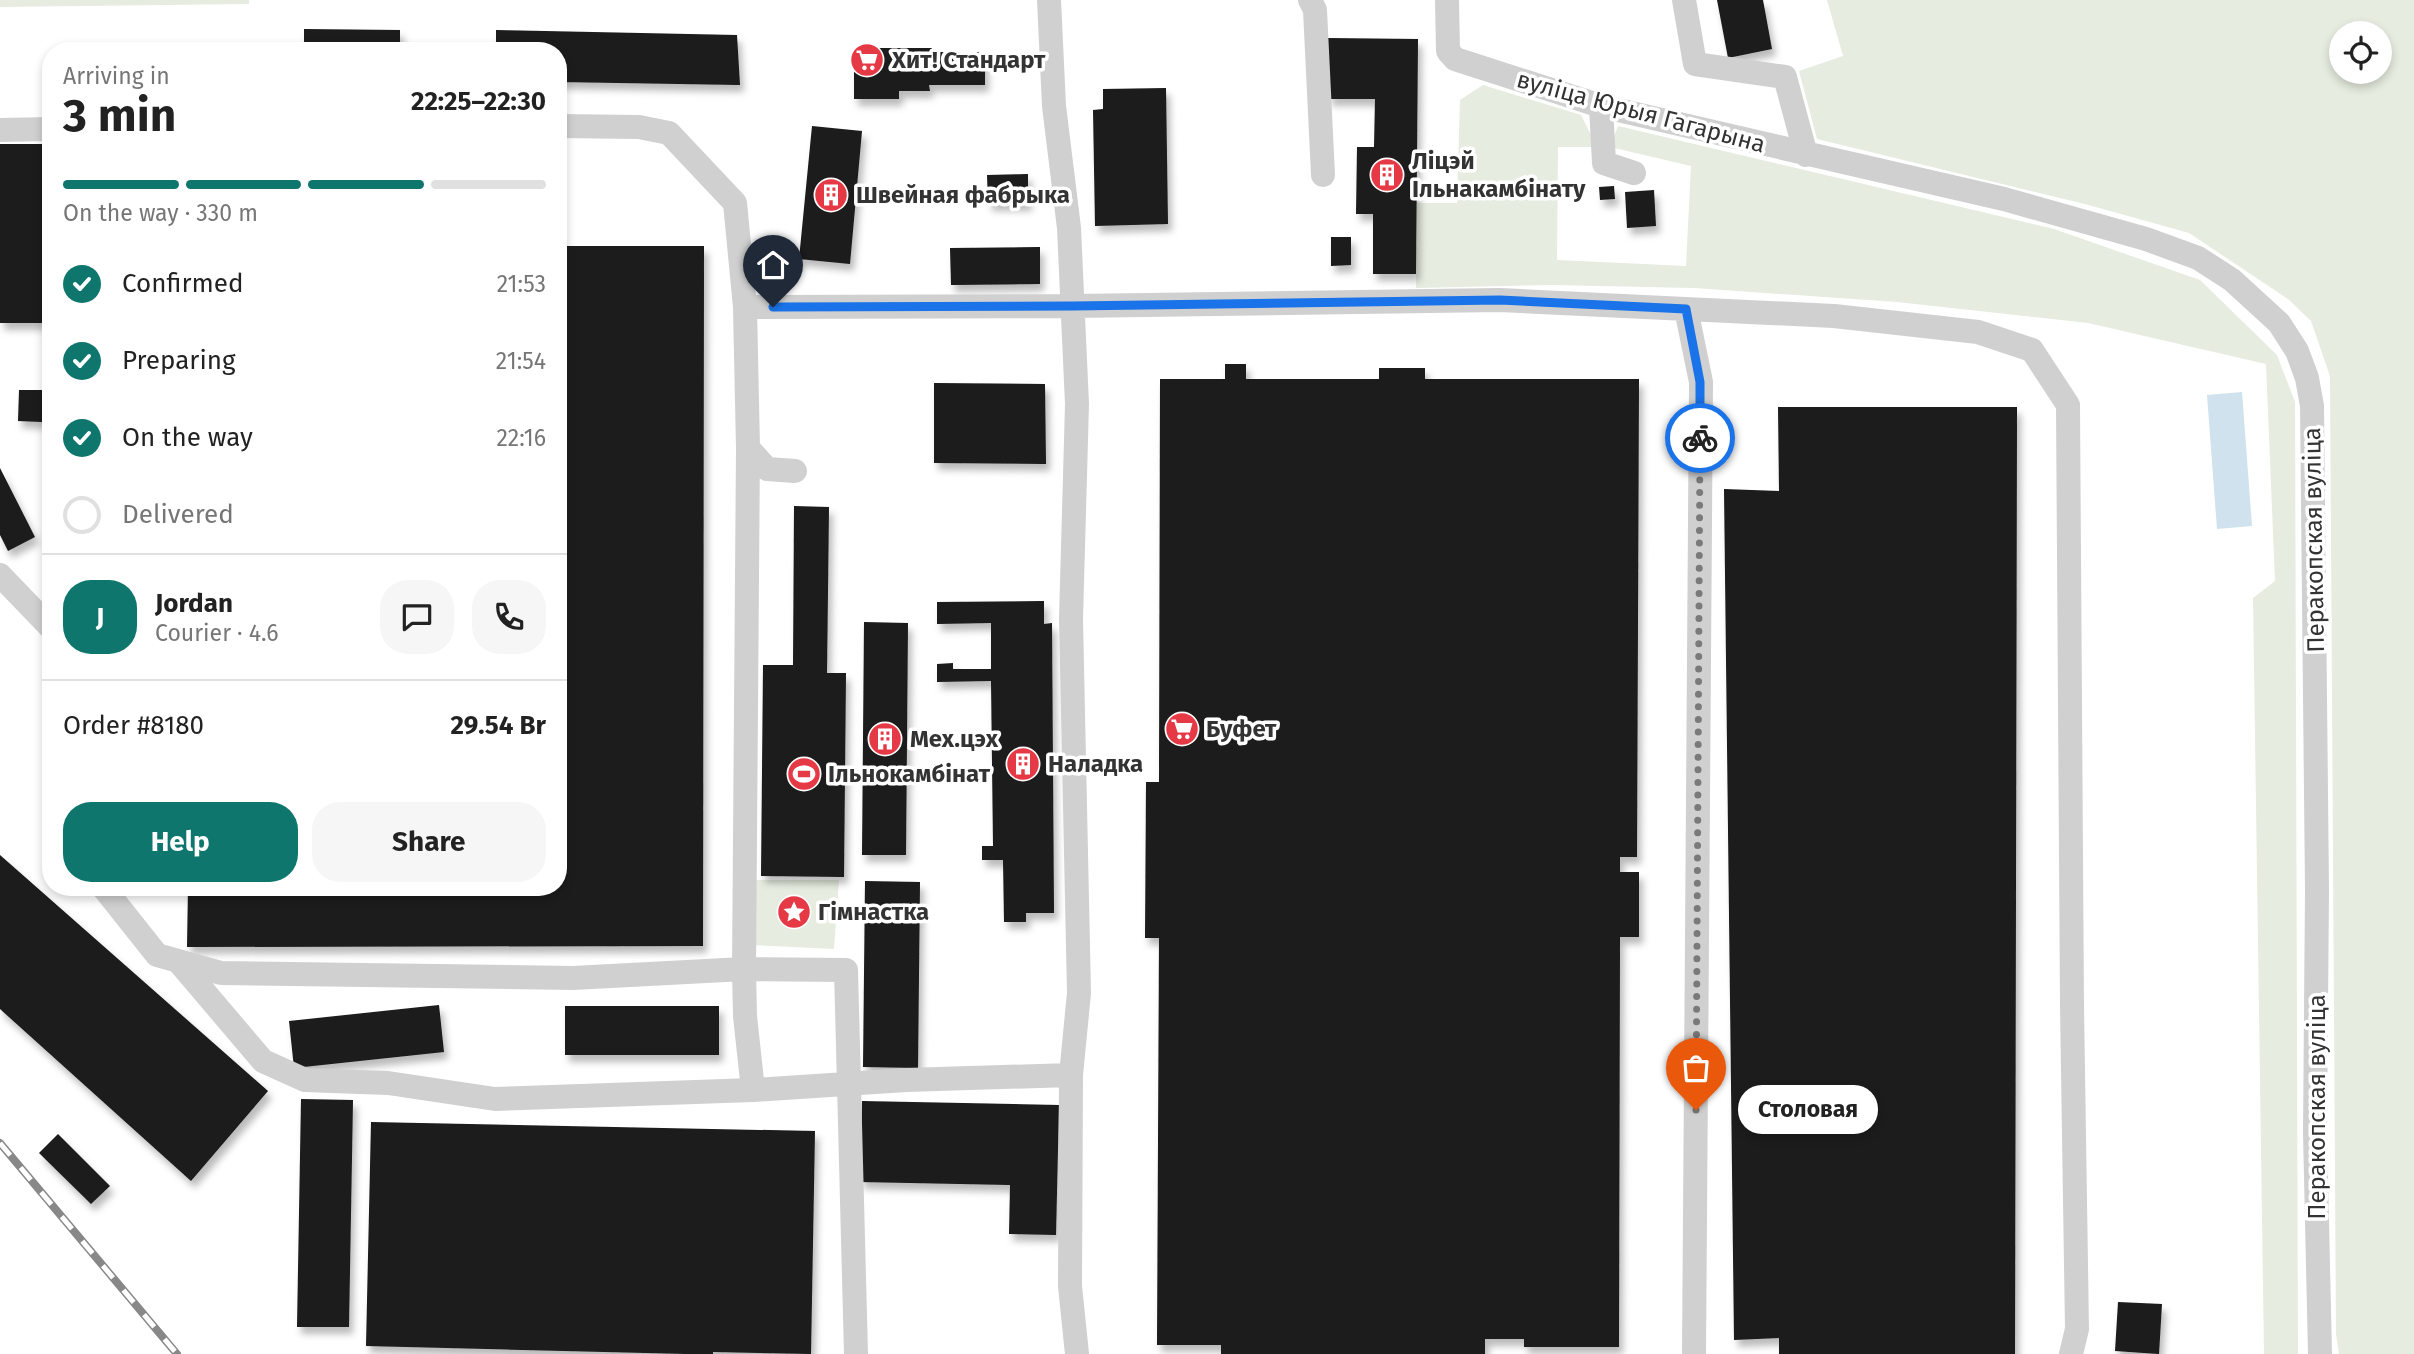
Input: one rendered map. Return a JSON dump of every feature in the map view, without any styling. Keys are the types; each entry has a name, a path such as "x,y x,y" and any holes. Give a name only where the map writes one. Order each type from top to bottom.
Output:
{"street":[{"path":"1049,0 1054,106 1069,229 1077,404 1071,619 1079,993 1072,1075 1070,1286 1077,1354"},
{"path":"1310,0 1315,10 1323,175"},
{"name":"вуліца Юрыя Гагарына","path":"1447,0 1448,51 1455,59 1601,106 1806,155"},
{"path":"1684,0 1695,64 1785,77 1806,155"},
{"path":"1601,106 1604,163 1634,173"},
{"path":"567,126 639,127 669,133 735,204 745,307 748,448 744,969 745,1016 753,1090"},
{"path":"0,130 42,129"},
{"name":"Перакопская вуліца","path":"1806,155 2004,199 2146,239 2197,258 2232,279 2279,323 2297,351 2307,378 2312,406 2318,890 2315,1133 2320,1354"},
{"path":"745,307 1500,300 1834,316 1978,332 2032,350 2068,405 2077,1329 2071,1354"},
{"path":"1686,309 1700,382 1694,1354"},
{"path":"748,448 767,469 795,471"},
{"path":"0,575 42,619"},
{"path":"110,896 157,955 220,973 573,978 744,969 846,970 856,1354"},
{"path":"178,961 263,1061 304,1080 388,1083 495,1099 1072,1075"}],"shaded area":[{"path":"0,0 249,0 249,4 0,7"},
{"path":"1827,0 2414,0 2414,1354 2339,1354 2336,1334 2330,376 2311,321 2288,299 2189,233 2085,204 1817,139 1799,71 1843,56"},
{"path":"1483,85 1581,115 1597,147 1558,147 1557,260 1686,266 1691,166 1610,147 1618,126 2054,229 2200,280 2277,355 2295,402 2298,1354 2264,1354 2253,598 2275,581 2266,364 2088,323 1897,302 1694,288 1552,285 1416,288 1417,203 1457,203 1460,100"},
{"path":"755,880 839,880 834,949 753,945"}],"water":[{"path":"2242,392 2252,526 2217,529 2207,395"}],"building":[{"path":"1717,0 1763,0 1772,49 1728,58"},
{"path":"304,29 400,30 400,42 304,42"},
{"path":"496,30 737,35 740,85 567,82 567,42 496,42"},
{"name":"Ліцэй Ільнакамбінату","path":"1328,38 1418,39 1416,274 1373,274 1373,214 1356,214 1357,147 1374,147 1375,99 1328,99"},
{"path":"854,48 932,48 932,52 985,52 985,85 929,85 930,91 899,91 899,99 854,99"},
{"path":"1166,88 1168,224 1095,226 1093,110 1103,109 1103,89"},
{"name":"Швейная фабрыка","path":"812,126 862,131 850,264 799,259"},
{"path":"0,144 42,144 42,323 0,323"},
{"path":"1028,174 1028,204 988,204 987,175"},
{"path":"1614,186 1615,199 1600,200 1599,187"},
{"path":"1654,190 1656,226 1627,228 1625,192"},
{"path":"1331,237 1351,237 1351,265 1331,266"},
{"path":"567,246 704,246 703,946 187,947 188,896 567,896"},
{"path":"1040,247 1040,284 951,285 950,248"},
{"path":"1225,364 1246,364 1246,379 1379,379 1379,368 1425,368 1425,379 1639,379 1637,857 1620,857 1620,872 1639,872 1639,937 1620,937 1619,1347 1524,1347 1524,1339 1485,1339 1485,1354 1221,1354 1221,1345 1157,1345 1159,938 1145,938 1146,782 1159,782 1160,379 1225,379"},
{"path":"934,383 1045,384 1046,464 934,463"},
{"path":"19,390 42,390 42,422 18,421"},
{"path":"1778,407 2017,407 2015,1354 1779,1354 1779,1338 1734,1340 1724,489 1779,491"},
{"path":"0,468 35,537 8,551 0,535"},
{"name":"Ільнокамбінат","path":"794,506 829,507 827,673 846,673 844,877 761,876 763,665 793,665"},
{"name":"Наладка","path":"1044,601 1044,624 1052,623 1054,913 1026,913 1026,922 1004,922 1003,860 982,860 982,846 993,846 991,681 937,682 937,664 953,663 953,669 991,669 991,623 937,624 937,602"},
{"name":"Мех.цэх","path":"864,622 908,623 906,855 862,855"},
{"path":"0,855 42,892 42,896 47,896 268,1091 191,1181 0,1009"},
{"path":"865,881 920,882 918,1068 863,1067"},
{"path":"439,1005 444,1052 294,1068 289,1021"},
{"path":"565,1006 719,1006 719,1055 565,1055"},
{"path":"301,1099 353,1100 349,1327 297,1327"},
{"path":"862,1101 1059,1105 1056,1235 1009,1234 1010,1185 860,1182"},
{"path":"371,1122 815,1131 811,1354 687,1354 366,1346"},
{"path":"58,1134 110,1186 91,1204 39,1153"},
{"path":"2118,1302 2162,1304 2159,1354 2115,1351"}],"railway":[{"path":"0,1143 177,1354"}],"way so far":[{"path":"1696,1110 1700,438"}],"place":[{"name":"Хит! Стандарт","path":"867,60"},
{"name":"Ліцэй Ільнакамбінату","path":"1387,175"},
{"name":"Швейная фабрыка","path":"831,195"},
{"name":"Буфет","path":"1182,729"},
{"name":"Мех.цэх","path":"885,739"},
{"name":"Наладка","path":"1023,764"},
{"name":"Ільнокамбінат","path":"804,774"},
{"name":"Гімнастка","path":"794,912"},
{"name":"Столовая","path":"1696,1110"}],"route":[{"path":"773,307 1500,300 1686,309 1700,382 1700,438"}]}
